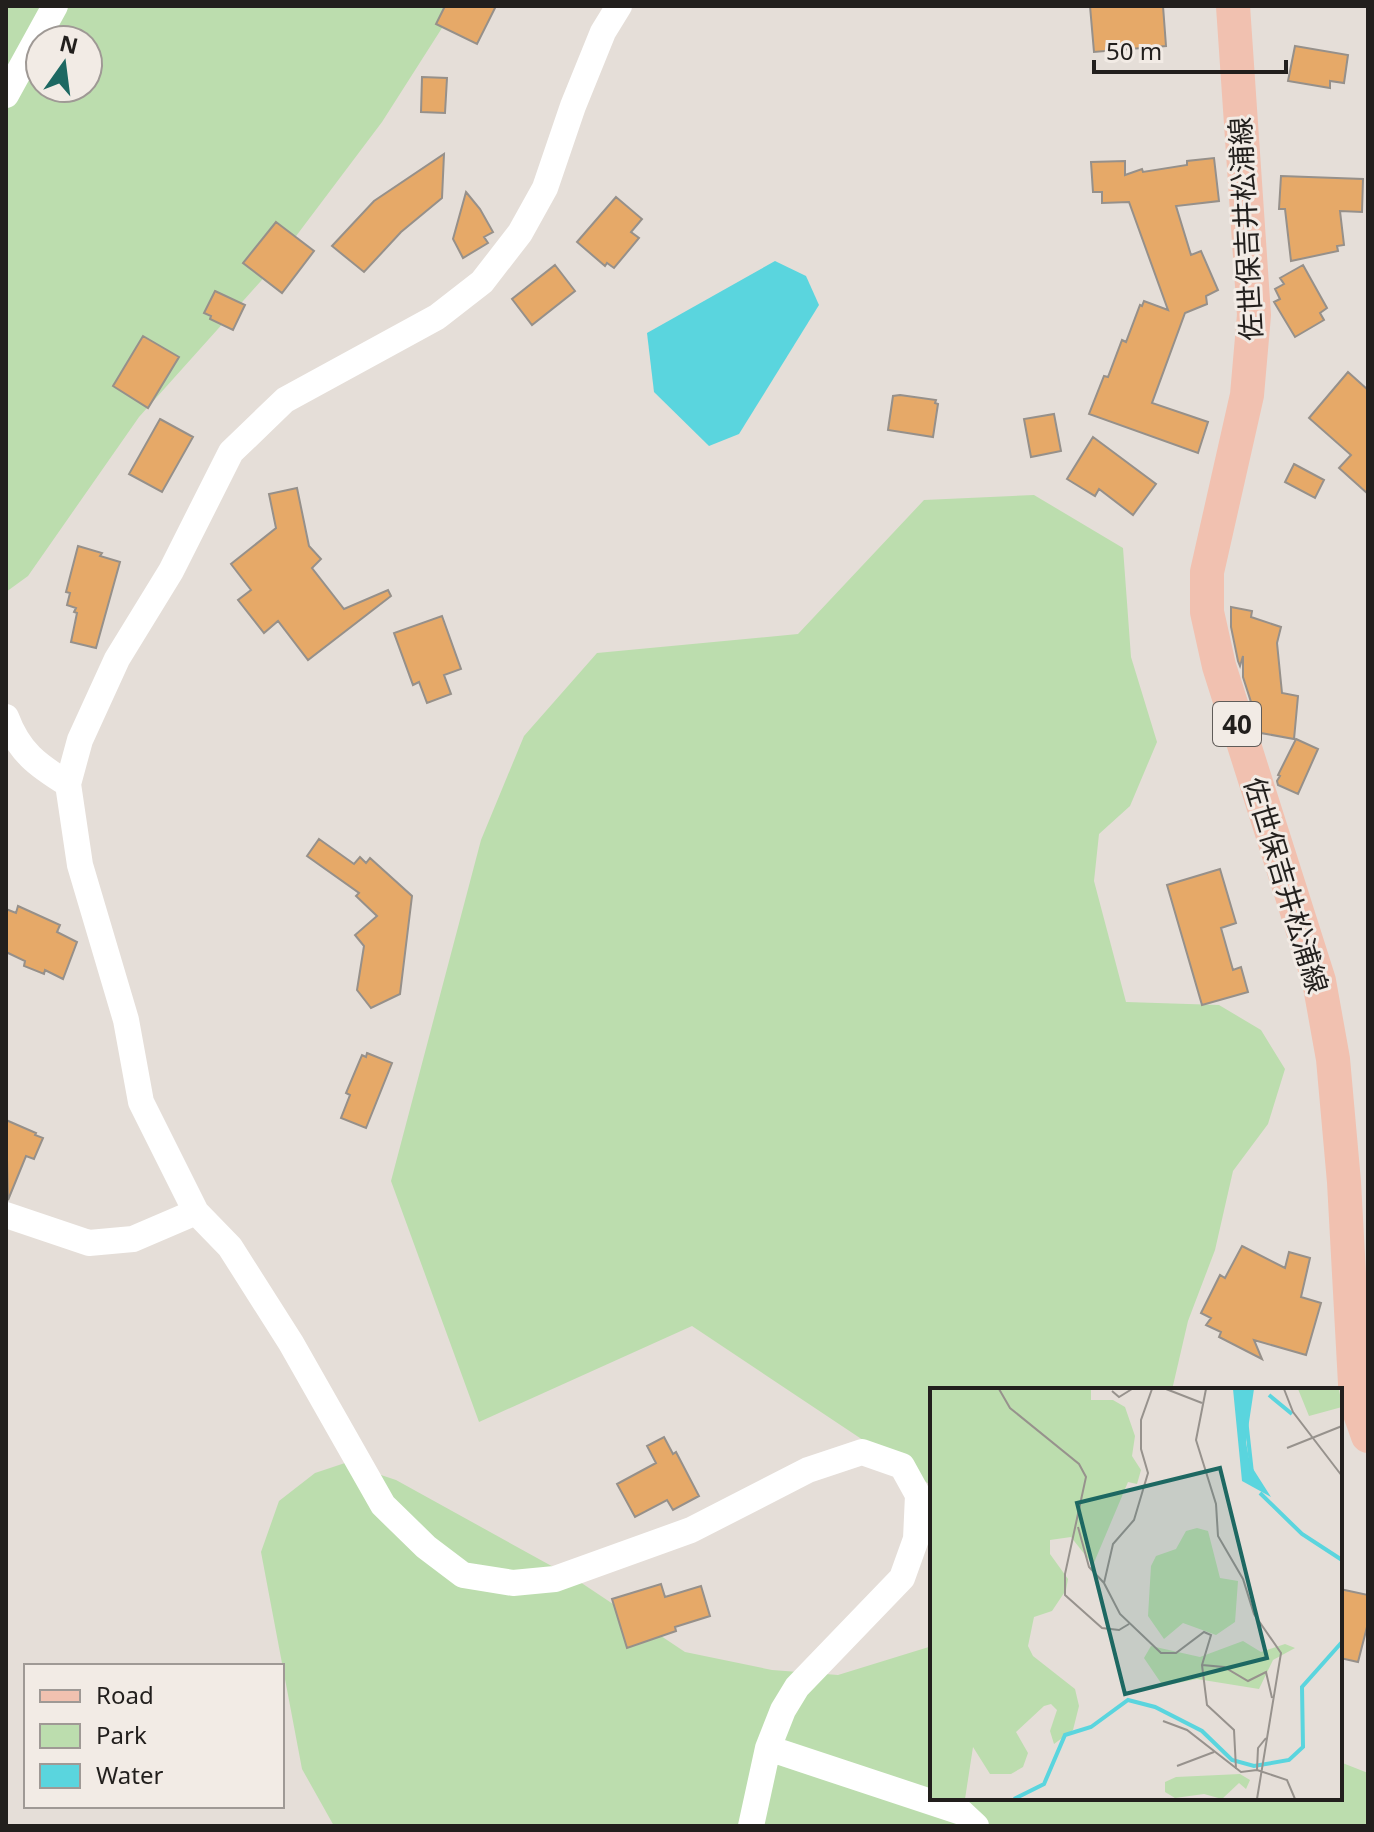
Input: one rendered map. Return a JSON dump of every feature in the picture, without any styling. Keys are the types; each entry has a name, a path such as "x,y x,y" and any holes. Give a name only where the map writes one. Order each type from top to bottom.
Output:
{"main road":[{"name":"佐世保吉井松浦線","path":"1233,6 1254,315 1247,395 1207,572 1207,612 1219,666 1319,981 1333,1059 1342,1151 1356,1402 1368,1436"}],"street":[{"path":"6,95 55,6"},
{"path":"619,6 603,32 585,76 545,188 520,233 482,282 437,317 285,400 231,452 171,571 117,659 80,740 68,784 80,865 126,1020 141,1102 196,1212 230,1247 383,1505 426,1547 463,1575 513,1583 555,1579 691,1530 808,1470 862,1452 902,1466 918,1495 916,1539 902,1578 797,1687 783,1710 768,1748 751,1826"},
{"path":"6,717 15,739 38,766 68,784"},
{"path":"6,1215 89,1243 133,1239 196,1212"},
{"path":"768,1748 961,1812 976,1826"}],"green space":[{"path":"6,6 456,6 382,122 269,272 139,417 28,576 6,592"},
{"path":"1034,495 1123,548 1131,657 1157,742 1130,806 1099,834 1094,881 1126,1002 1219,1005 1261,1030 1285,1069 1268,1124 1233,1171 1215,1250 1188,1321 1172,1388 930,1388 930,1485 692,1326 479,1422 391,1181 481,840 524,736 597,653 798,634 924,500"},
{"path":"345,1463 396,1480 577,1580 685,1652 772,1670 838,1675 930,1647 930,1800 1342,1800 1342,1763 1368,1773 1368,1826 334,1826 302,1769 261,1552 279,1501 315,1473"}],"water":[{"path":"775,261 806,276 819,305 739,434 709,446 654,392 647,333"}],"building":[{"path":"445,6 496,6 477,44 436,24"},
{"path":"1090,6 1163,6 1166,46 1094,52"},
{"path":"1295,46 1348,55 1344,83 1330,81 1330,88 1288,81"},
{"path":"422,77 447,78 445,113 421,112"},
{"path":"444,154 442,198 401,232 364,272 332,246 374,201"},
{"path":"1214,158 1219,201 1176,206 1191,255 1201,251 1218,290 1206,296 1207,304 1185,313 1152,403 1208,422 1198,453 1089,414 1122,340 1126,342 1140,305 1144,301 1168,310 1129,202 1102,203 1102,192 1093,192 1091,162 1125,161 1125,175 1142,169 1143,172"},
{"path":"1281,176 1363,179 1362,212 1340,211 1344,245 1337,246 1338,251 1291,261 1285,209 1279,209"},
{"path":"466,192 493,232 484,237 488,243 463,258 453,239"},
{"path":"616,197 642,219 631,232 639,238 614,268 607,263 605,266 577,242"},
{"path":"276,222 314,251 282,293 243,263"},
{"path":"555,265 575,291 532,325 512,299"},
{"path":"1303,265 1327,308 1320,313 1324,320 1295,337 1274,302 1280,299 1275,289 1284,284 1280,278"},
{"path":"215,291 245,305 233,330 204,313"},
{"path":"143,336 179,357 148,408 113,386"},
{"path":"1348,372 1368,390 1368,494 1339,468 1351,455 1309,418"},
{"path":"893,396 936,400 933,437 888,430"},
{"path":"1054,414 1061,451 1031,457 1024,419"},
{"path":"160,419 193,437 162,492 129,474"},
{"path":"1093,437 1156,484 1133,515 1099,489 1095,496 1067,479"},
{"path":"1294,464 1324,480 1315,498 1285,482"},
{"path":"297,488 309,546 321,559 312,568 344,609 388,590 391,596 308,660 278,621 264,633 238,600 251,590 231,564 276,528 269,494"},
{"path":"78,546 120,562 96,648 71,642 77,613 74,612 76,608 67,605 70,593 66,592"},
{"path":"1231,607 1252,611 1251,617 1281,627 1277,643 1282,693 1298,696 1294,739 1261,733 1243,677 1243,656 1240,666 1238,661 1231,627"},
{"path":"442,616 461,669 444,675 451,694 427,703 419,682 413,685 394,633"},
{"path":"1296,739 1318,749 1298,794 1278,785 1277,781"},
{"path":"319,839 354,864 360,857 366,863 370,858 412,896 400,994 371,1008 357,990 364,946 355,935 377,916 356,896 359,893 307,856"},
{"path":"1220,869 1236,923 1221,928 1233,970 1241,967 1248,992 1202,1005 1167,885"},
{"path":"18,906 60,925 57,932 77,942 63,979 45,970 44,974 24,966 25,961 6,952 6,909 16,913"},
{"path":"367,1053 392,1063 366,1128 341,1118 350,1095 346,1093 362,1055 366,1057"},
{"path":"6,1120 43,1138 34,1159 26,1156 8,1200"},
{"path":"1242,1246 1285,1268 1289,1252 1310,1258 1301,1297 1321,1303 1306,1355 1254,1340 1262,1359 1219,1337 1221,1332 1206,1325 1211,1318 1201,1313 1220,1275 1225,1278"},
{"path":"664,1437 673,1454 676,1452 699,1496 673,1510 667,1500 635,1517 617,1484 656,1463 647,1446"},
{"path":"661,1584 665,1597 701,1586 710,1616 627,1648 612,1599"},
{"path":"1342,1589 1368,1595 1368,1623 1358,1662 1342,1658"}]}
